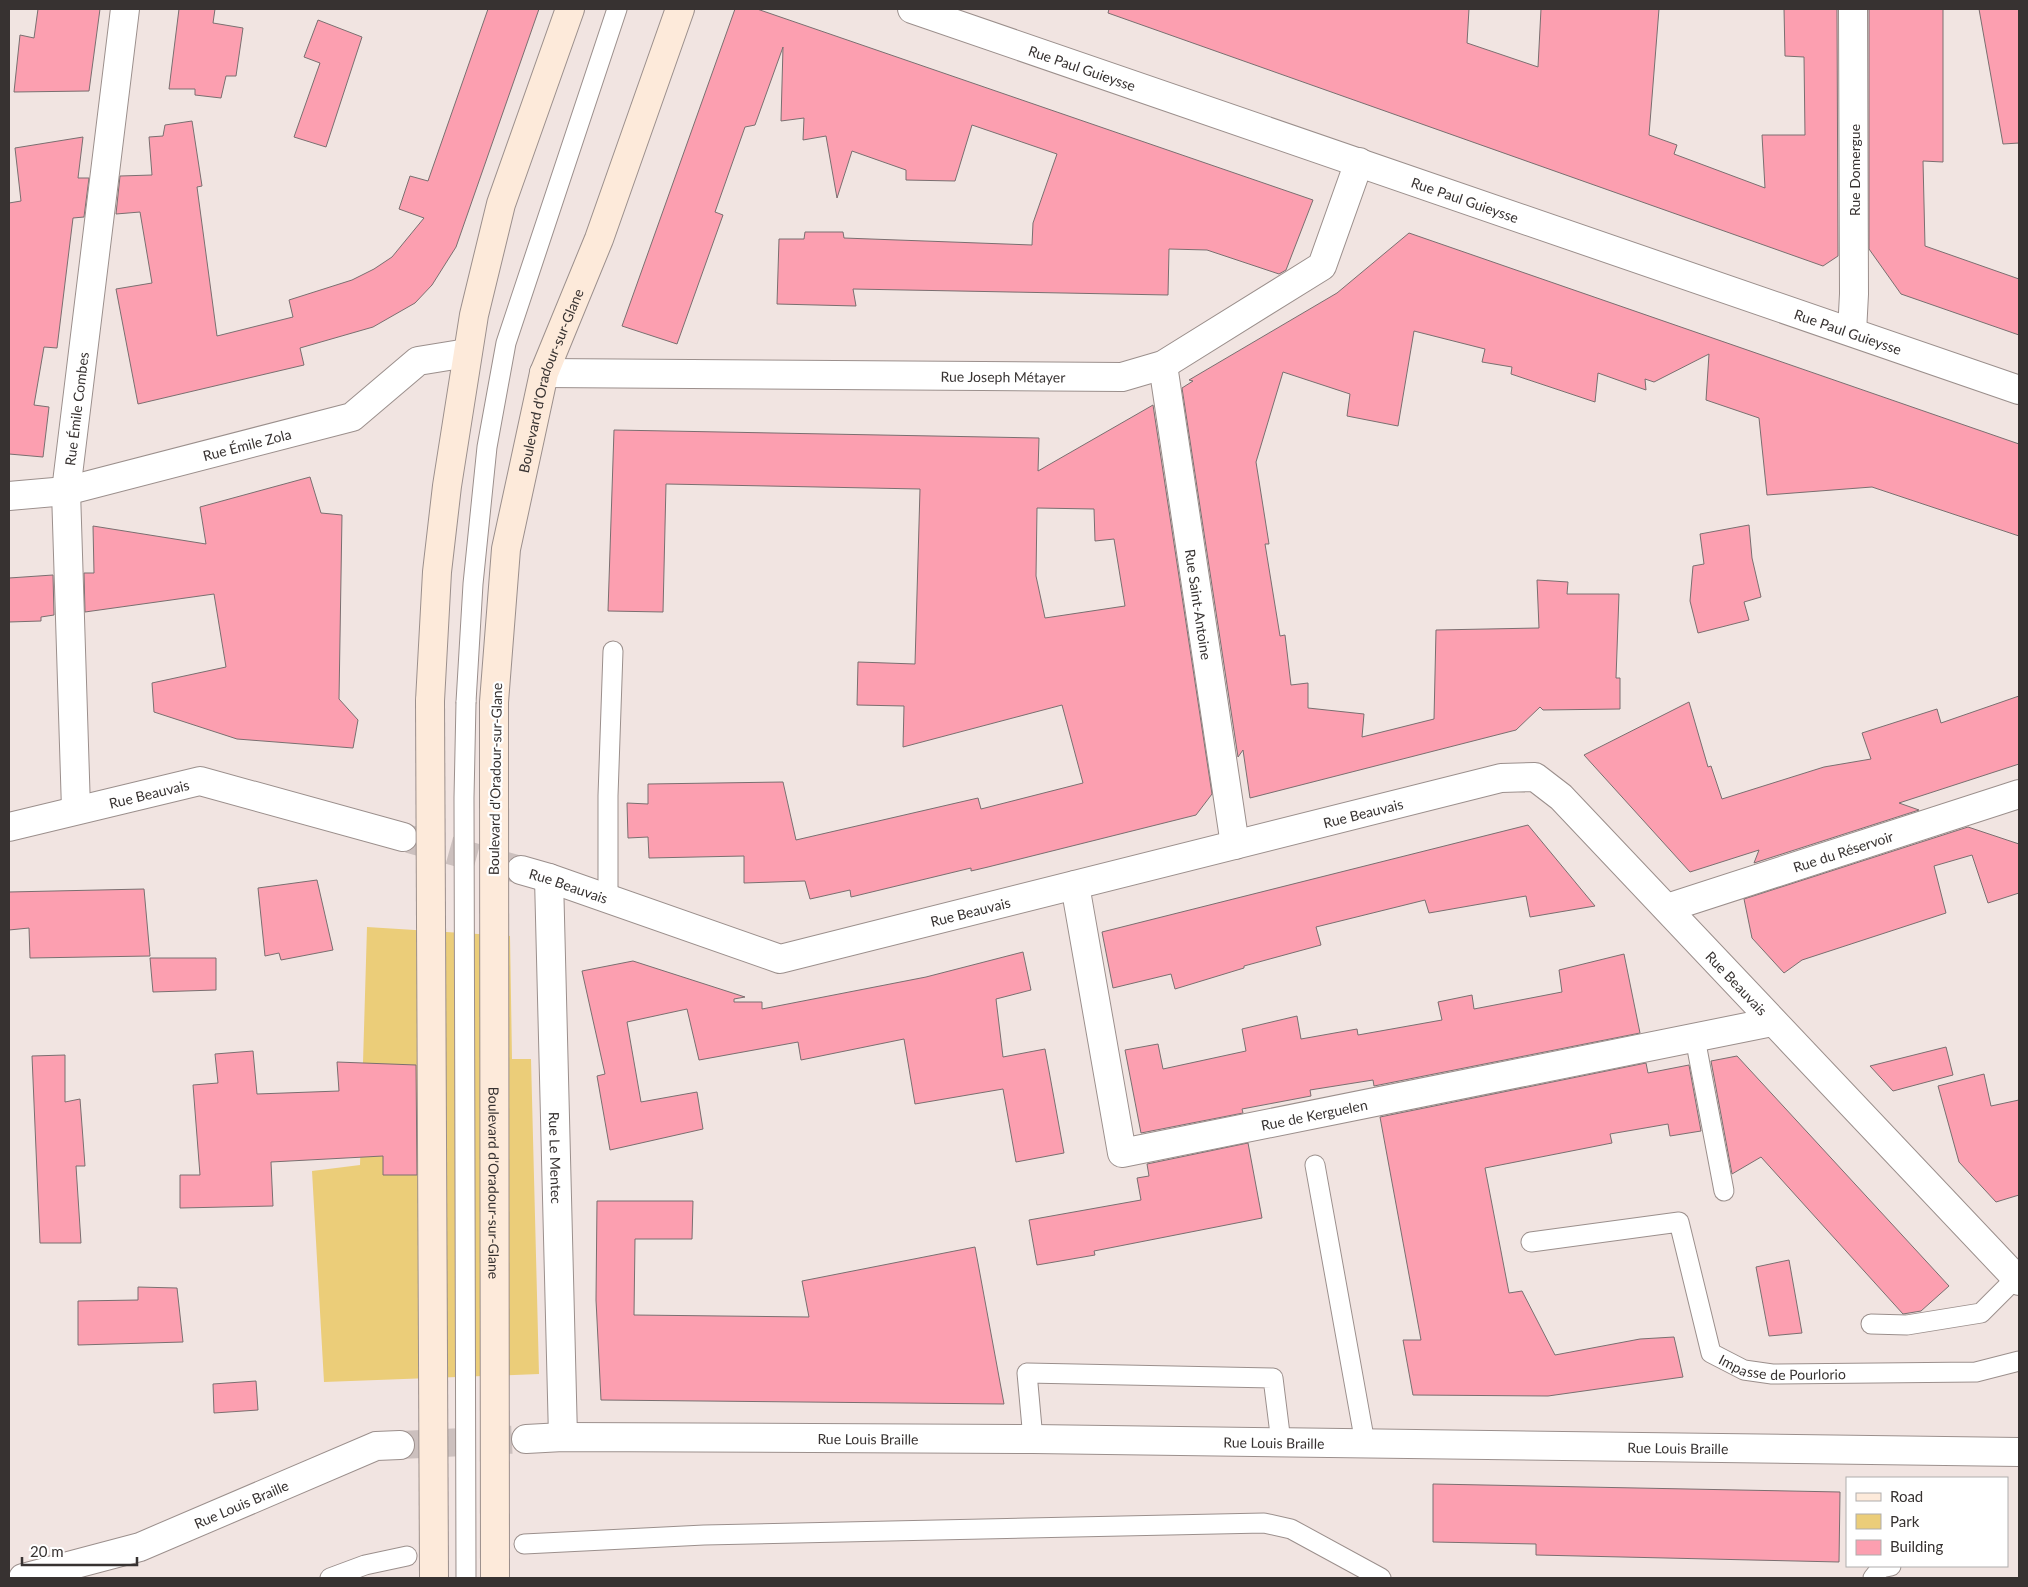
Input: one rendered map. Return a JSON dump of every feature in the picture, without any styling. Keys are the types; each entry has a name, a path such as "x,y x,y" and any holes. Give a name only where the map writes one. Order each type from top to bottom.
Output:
{"main road":[{"path":"434,1578 430,701 437,572 447,486 467,353 502,204 570,9"},
{"name":"Boulevard d'Oradour-sur-Glane","path":"495,1578 494,702 506,549 544,373 599,239 680,9"}],"street":[{"name":"Rue Émile Combes","path":"76,809 66,490 125,9"},
{"name":"Rue Paul Guieysse","path":"912,9 2019,390"},
{"name":"Rue Domergue","path":"1852,332 1854,294 1853,9"},
{"name":"Rue Joseph Métayer","path":"544,373 1122,377 1162,366 1322,266 1359,162"},
{"name":"Rue Émile Zola","path":"9,496 66,490 352,417 418,361 467,353"},
{"name":"Rue Saint-Antoine","path":"1162,366 1235,845"},
{"name":"Rue Beauvais","path":"521,870 608,898 780,959 1501,778 1534,777 1561,797 2018,1280"},
{"name":"Rue Beauvais","path":"9,827 76,809 200,781 403,837"},
{"name":"Rue du Réservoir","path":"1667,908 2019,794"},
{"name":"Rue Le Mentec","path":"549,878 563,1437"},
{"name":"Rue de Kerguelen","path":"1075,885 1122,1153 1772,1022"},
{"name":"Rue Louis Braille","path":"526,1439 563,1437 1033,1439 2019,1452"},
{"name":"Rue Louis Braille","path":"23,1578 140,1547 376,1446 400,1445"}],"lane":[{"name":"Boulevard d'Oradour-sur-Glane","path":"466,1578 464,808 466,702 473,584 487,447 506,342 617,9"},
{"path":"608,898 608,796 613,651"},
{"path":"1695,1038 1724,1191"},
{"path":"1315,1165 1365,1443"},
{"name":"Impasse de Pourlorio","path":"1531,1242 1680,1222 1711,1353 1744,1370 1772,1374 1976,1372 2019,1361"},
{"path":"1871,1324 1907,1325 1981,1312 2018,1280"},
{"path":"1033,1439 1027,1373 1273,1378 1281,1442"},
{"path":"524,1544 704,1535 1264,1523 1291,1529 1380,1578"},
{"path":"330,1578 365,1565 407,1556"},
{"path":"1873,1578 1881,1568 1886,1567"}],"green space":[{"path":"367,927 510,936 512,1059 531,1059 539,1374 324,1382 312,1171 360,1165"}],"building":[{"path":"38,9 100,9 89,91 14,92 20,35 34,38"},
{"path":"179,9 215,9 213,23 243,28 236,76 226,76 221,98 195,95 195,89 169,89"},
{"path":"488,9 539,9 456,247 432,285 415,303 373,327 300,348 304,365 138,404 116,289 152,283 140,212 116,214 120,176 152,175 149,137 163,136 165,125 192,121 202,186 197,187 217,336 293,317 289,300 352,280 374,269 392,257 424,218 399,209 410,176 428,181"},
{"path":"735,9 757,9 1313,200 1286,270 1279,274 1207,250 1169,249 1168,295 853,289 856,306 777,304 779,239 804,239 805,232 843,232 844,238 1032,245 1033,223 1057,154 972,125 955,181 906,180 906,170 852,151 837,198 826,136 803,140 804,118 781,121 783,47 755,125 745,127 715,212 723,215 677,344 622,326"},
{"path":"1109,9 1469,9 1467,43 1538,67 1541,9 1659,9 1649,135 1677,145 1674,154 1765,188 1762,135 1805,135 1804,57 1785,56 1784,9 1837,9 1838,256 1823,266 1108,13"},
{"path":"1869,9 1943,9 1943,162 1923,161 1925,246 2019,279 2019,335 1901,294 1869,249"},
{"path":"1979,9 2019,9 2019,143 2003,144"},
{"path":"318,20 362,37 326,147 294,137 320,63 304,57"},
{"path":"83,137 78,178 89,178 84,217 73,218 57,348 44,347 34,405 49,407 43,457 9,454 9,203 21,201 15,148"},
{"path":"1409,233 2019,444 2019,536 1872,487 1767,495 1759,418 1706,400 1709,354 1654,382 1645,379 1646,390 1598,373 1595,402 1511,374 1512,367 1482,362 1485,349 1414,331 1398,426 1347,416 1350,394 1283,372 1256,462 1269,544 1265,544 1280,636 1285,635 1291,685 1308,683 1308,708 1364,714 1362,737 1434,719 1436,630 1539,628 1537,580 1568,582 1567,594 1619,594 1616,678 1620,678 1620,709 1543,710 1540,707 1516,730 1250,798 1243,750 1238,757 1182,388 1193,381 1189,380 1337,293"},
{"path":"1153,405 1212,794 1196,815 971,871 971,868 851,897 850,890 810,899 805,881 744,883 744,856 649,858 648,837 628,838 627,803 648,804 648,784 783,782 796,840 978,798 981,809 1083,783 1062,705 903,747 904,706 857,705 858,662 915,664 920,489 666,484 663,612 608,611 614,430 1039,438 1038,471","holes":["1037,508 1094,509 1095,541 1114,539 1125,606 1045,618 1036,576"]},
{"path":"310,477 321,513 342,515 339,699 358,720 353,748 237,739 154,712 152,683 226,667 214,594 85,612 84,573 94,573 93,526 206,544 200,507"},
{"path":"1749,525 1752,558 1761,597 1744,602 1749,620 1698,633 1690,601 1693,566 1704,564 1700,534"},
{"path":"53,575 54,615 41,617 41,621 9,622 9,578"},
{"path":"2019,696 2019,764 1899,803 1919,810 1754,863 1759,850 1690,872 1584,755 1689,702 1708,767 1711,766 1722,799 1824,767 1871,759 1862,733 1937,709 1941,723"},
{"path":"1528,825 1595,906 1530,917 1526,896 1429,913 1425,900 1316,927 1321,945 1244,966 1244,968 1175,989 1171,974 1113,988 1102,932"},
{"path":"1968,827 2019,844 2019,893 1988,903 1972,855 1934,866 1946,913 1802,960 1784,973 1752,938 1744,899"},
{"path":"317,880 333,950 281,960 279,953 265,956 258,888"},
{"path":"144,889 150,956 30,958 29,928 9,930 9,892"},
{"path":"1023,952 1031,990 996,999 1003,1057 1045,1049 1064,1153 1016,1162 1003,1089 915,1104 904,1039 801,1060 798,1042 699,1060 687,1009 627,1022 641,1102 697,1092 703,1129 610,1150 597,1076 605,1074 582,971 633,961 745,997 734,999 734,1002 762,1002 762,1009 926,977"},
{"path":"1624,954 1640,1033 1374,1086 1373,1080 1310,1090 1311,1096 1242,1109 1243,1113 1141,1133 1125,1050 1158,1044 1163,1069 1246,1051 1242,1029 1297,1016 1301,1039 1357,1029 1358,1035 1442,1020 1438,1002 1472,995 1474,1009 1562,992 1559,970"},
{"path":"150,958 216,958 216,990 153,992"},
{"path":"1946,1047 1953,1075 1893,1091 1870,1066"},
{"path":"253,1051 257,1094 339,1091 337,1062 416,1065 417,1175 383,1175 383,1156 271,1162 273,1206 180,1208 180,1175 200,1175 193,1085 218,1083 215,1054"},
{"path":"65,1055 65,1102 80,1099 85,1166 76,1166 81,1243 40,1243 32,1056"},
{"path":"1737,1056 1949,1286 1921,1311 1903,1314 1761,1157 1732,1174 1711,1061"},
{"path":"1646,1063 1648,1073 1689,1065 1701,1131 1670,1136 1668,1124 1610,1134 1612,1143 1485,1168 1509,1293 1522,1291 1555,1355 1640,1339 1674,1337 1683,1377 1548,1396 1413,1395 1403,1340 1421,1340 1380,1117"},
{"path":"1984,1074 1991,1106 2019,1100 2019,1195 1996,1202 1959,1162 1938,1086"},
{"path":"1248,1143 1262,1218 1094,1251 1095,1255 1037,1265 1029,1220 1141,1200 1137,1178 1149,1176 1147,1164"},
{"path":"597,1201 693,1201 692,1239 635,1239 634,1315 809,1317 802,1281 975,1247 1004,1404 601,1400 596,1300"},
{"path":"1789,1260 1802,1333 1769,1336 1756,1267"},
{"path":"138,1287 177,1288 183,1342 78,1345 78,1301 138,1300"},
{"path":"256,1381 258,1410 214,1413 213,1384"},
{"path":"1433,1484 1840,1492 1839,1562 1536,1555 1536,1544 1433,1542"}],"tunnel":[{"path":"409,839 517,869"},
{"path":"400,1445 526,1439"}]}
